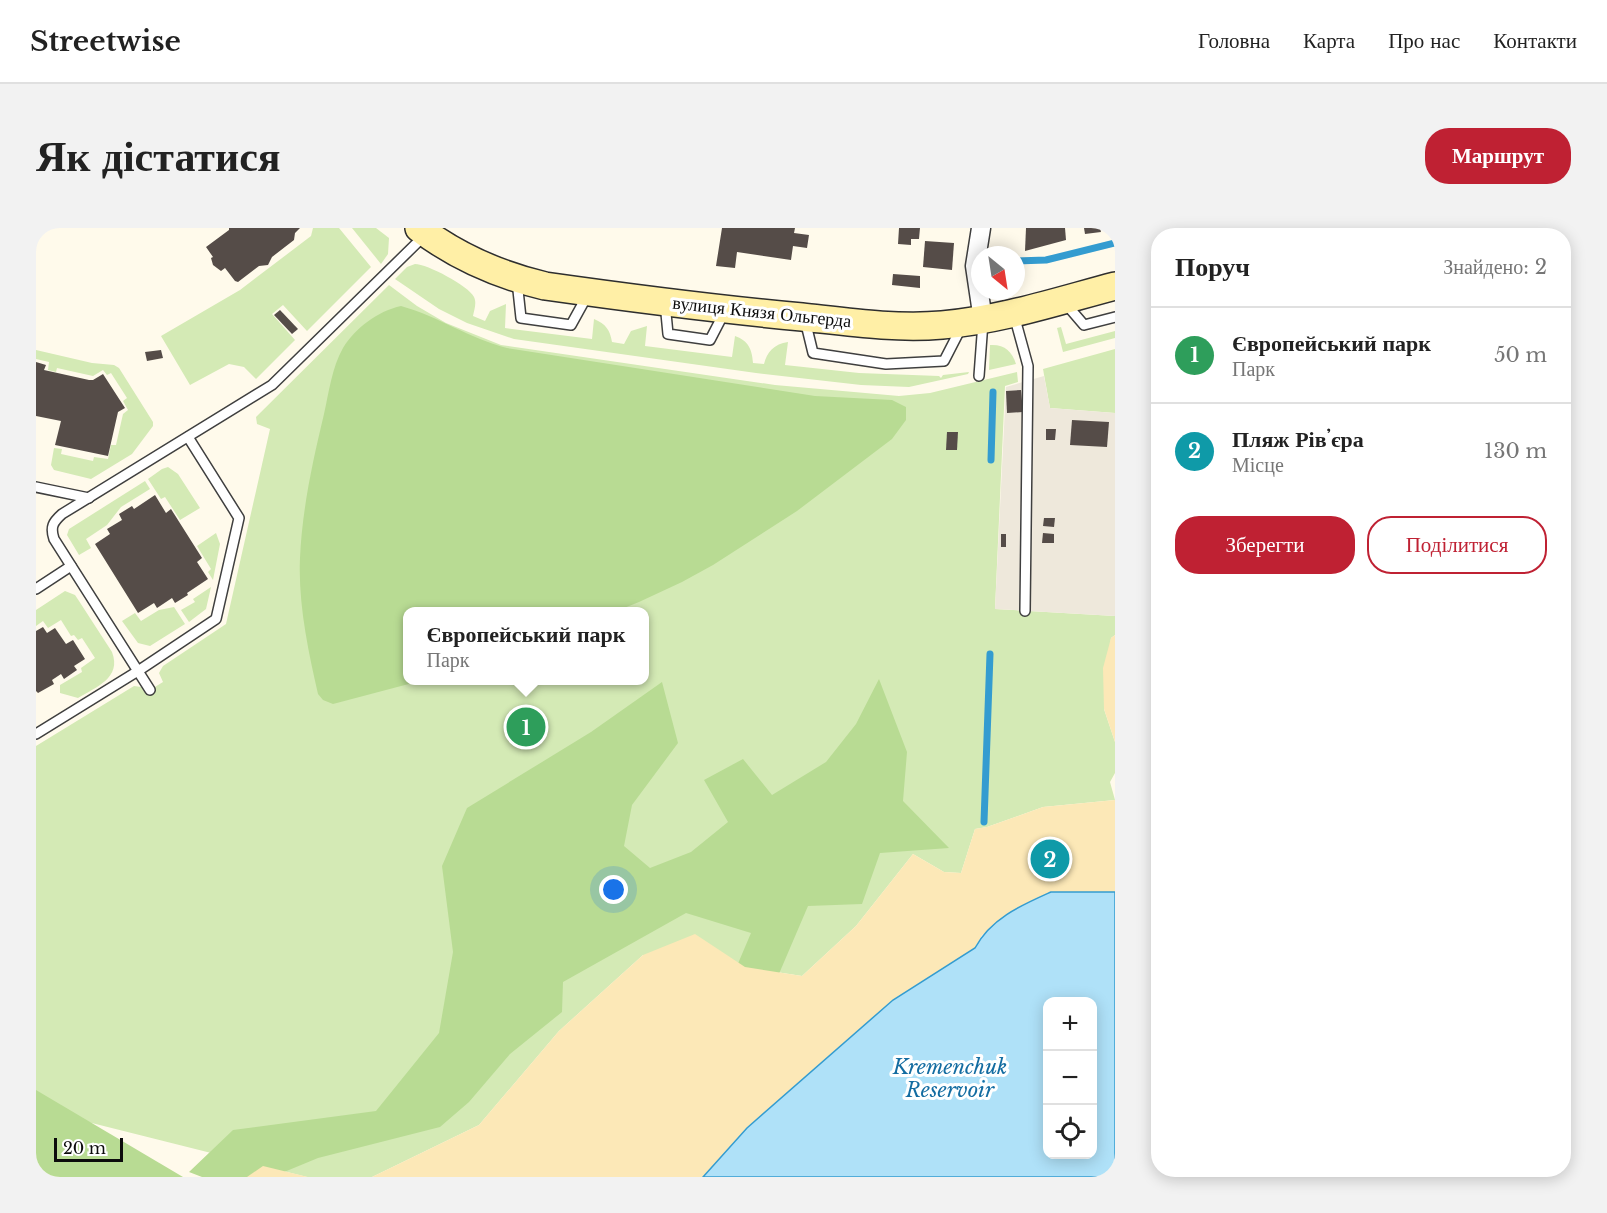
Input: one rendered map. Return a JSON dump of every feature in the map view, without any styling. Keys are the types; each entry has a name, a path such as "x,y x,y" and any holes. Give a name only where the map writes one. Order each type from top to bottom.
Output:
{"main road":[{"name":"вулиця Князя Ольгерда","path":"423,231 453,252 516,279 545,286 726,309 895,326 941,325 973,321 1115,286"}],"street":[{"path":"973,321 977,289 975,266 981,228"}],"lane":[{"path":"150,690 54,539 51,531 53,522 263,391 280,378 423,231"},
{"path":"516,279 521,318 571,325 589,292"},
{"path":"1063,300 1084,325 1115,317"},
{"path":"1013,312 1028,366 1025,611"},
{"path":"805,318 813,353 886,364 944,361 973,321"},
{"path":"973,321 979,376"},
{"path":"36,734 138,671 216,619 239,518 188,437"},
{"path":"36,487 89,498"},
{"path":"36,589 71,566"}],"green space":[{"path":"313,228 339,228 371,267 307,331 283,305 272,314 295,340 256,379 244,367 229,364 190,385 161,336 240,290 311,236"},
{"path":"352,228 376,228 389,238 388,254 381,264"},
{"path":"415,264 447,276 471,292 475,302 473,316 485,321 490,311 506,304 505,328 592,339 594,319 607,328 612,342 624,344 631,331 647,326 645,346 732,357 735,336 744,340 749,346 753,363 764,364 772,349 788,342 785,365 859,373 939,376 941,378 943,375 969,372 909,387 861,385 756,373 514,339 467,323 439,309 395,279 407,267"},
{"path":"389,285 417,306 446,323 501,345 775,385 899,396 930,393 1017,372 1018,382 1005,386 995,609 1115,616 1115,635 1111,638 1104,709 1115,742 1115,773 1110,782 1115,800 1043,807 975,829 961,873 944,872 913,854 856,926 802,976 643,955 559,1031 479,1125 372,1177 307,1177 36,1109 36,746 134,686 141,687 145,693 163,682 159,673 163,666 226,624 270,429 257,424 256,417"},
{"path":"401,306 479,339 507,348 815,396 892,400 906,407 906,420 892,439 797,511 713,565 626,607 403,607 403,685 405,685 333,704 323,700 318,694 307,643 300,575 303,522 316,449 336,363 343,348 354,334 368,321 392,308"},
{"path":"1061,327 1066,344 1115,331 1115,338 1063,352 1057,328"},
{"path":"990,345 1007,349 1016,364 989,370"},
{"path":"1115,349 1115,413 1050,408 1043,369"},
{"path":"36,350 92,363 114,365 119,368 153,422 153,426 132,454 91,479 54,470 51,465 54,448 62,449 61,454 93,461 94,457 108,459 111,445 116,445 123,414 128,410 123,401 127,398 111,373 107,375 103,370 93,376 57,368 56,372 48,370 49,362 36,359"},
{"path":"168,467 178,474 200,508 180,520 165,497 161,499 148,479"},
{"path":"145,481 150,489 121,507 107,525 86,539 91,548 79,555 67,535 69,529"},
{"path":"216,533 220,544 213,580 208,572 211,569 197,546"},
{"path":"211,587 206,609 189,622 181,610 195,602 193,599"},
{"path":"65,591 75,595 112,652 114,661 113,669 106,681 78,698 60,693 60,685 82,672 81,668 95,658 82,638 78,640 74,635 71,636 61,620 48,628 43,621 36,626 36,610"},
{"path":"174,607 185,624 150,646 138,643 122,621 135,613 141,621 159,610"},
{"path":"879,679 907,752 903,801 949,848 880,853 862,904 808,906 737,1072 731,980 751,933 686,913 563,982 562,1012 510,1054 469,1102 440,1127 318,1158 272,1177 202,1177 189,1172 233,1130 376,1111 439,1033 453,952 442,866 467,808 591,732 662,682 678,743 632,805 624,846 650,868 691,852 728,822 704,780 743,759 772,795 826,762 856,724"},
{"path":"36,1090 183,1177 36,1177"}],"sand":[{"path":"1115,635 1115,742 1104,709 1103,668 1111,638"},
{"path":"1115,800 1115,892 1051,892 982,935 975,948 893,1000 747,1128 703,1177 372,1177 479,1125 559,1031 643,955 695,934 745,967 802,976 856,926 913,854 944,872 961,873 975,829 1043,807"},
{"path":"263,1166 308,1177 247,1177"}],"shaded area":[{"path":"1044,376 1050,408 1115,413 1115,616 995,609 1006,387"}],"water":[{"name":"Kremenchuk Reservoir","path":"1051,892 1115,892 1115,1177 703,1177 747,1128 893,1000 975,948 990,928 1018,908"}],"building":[{"path":"229,228 300,228 295,233 294,240 272,257 268,265 259,266 238,282 225,268 221,271 213,265 211,258 213,257 206,247"},
{"path":"722,228 795,228 794,233 809,235 807,248 793,246 791,260 737,252 735,268 716,266"},
{"path":"899,228 920,228 919,239 911,239 911,245 898,244"},
{"path":"1026,228 1065,228 1066,240 1025,251"},
{"path":"1084,228 1100,228 1101,232 1085,234"},
{"path":"925,241 954,243 952,270 923,267"},
{"path":"893,274 920,276 920,288 892,285"},
{"path":"280,310 298,329 292,334 274,315"},
{"path":"161,350 163,358 147,361 145,352"},
{"path":"36,362 46,365 44,370 89,380 103,374 125,408 118,412 108,456 55,445 61,421 36,416"},
{"path":"1021,390 1023,412 1007,413 1006,391"},
{"path":"1072,420 1109,422 1107,447 1070,445"},
{"path":"1046,429 1056,429 1055,440 1046,440"},
{"path":"947,432 958,432 957,450 946,450"},
{"path":"155,495 166,513 171,509 202,558 197,562 208,579 175,603 172,598 157,608 154,603 138,613 95,544 110,534 107,529 122,520 119,514 132,506 134,509"},
{"path":"1044,518 1055,518 1054,527 1043,526"},
{"path":"1043,533 1054,534 1054,543 1042,543"},
{"path":"1001,534 1006,534 1006,547 1001,547"},
{"path":"43,627 47,633 55,628 66,644 73,640 85,659 74,666 77,670 64,679 61,674 52,680 54,684 38,693 36,691 36,631"}],"waterway":[{"path":"1025,261 1046,260 1115,243"},
{"path":"991,460 993,392"},
{"path":"984,822 990,654"}],"place":[{"name":"Європейський парк","path":"526,727"},
{"name":"Пляж Рівʼєра","path":"1050,859"}]}
